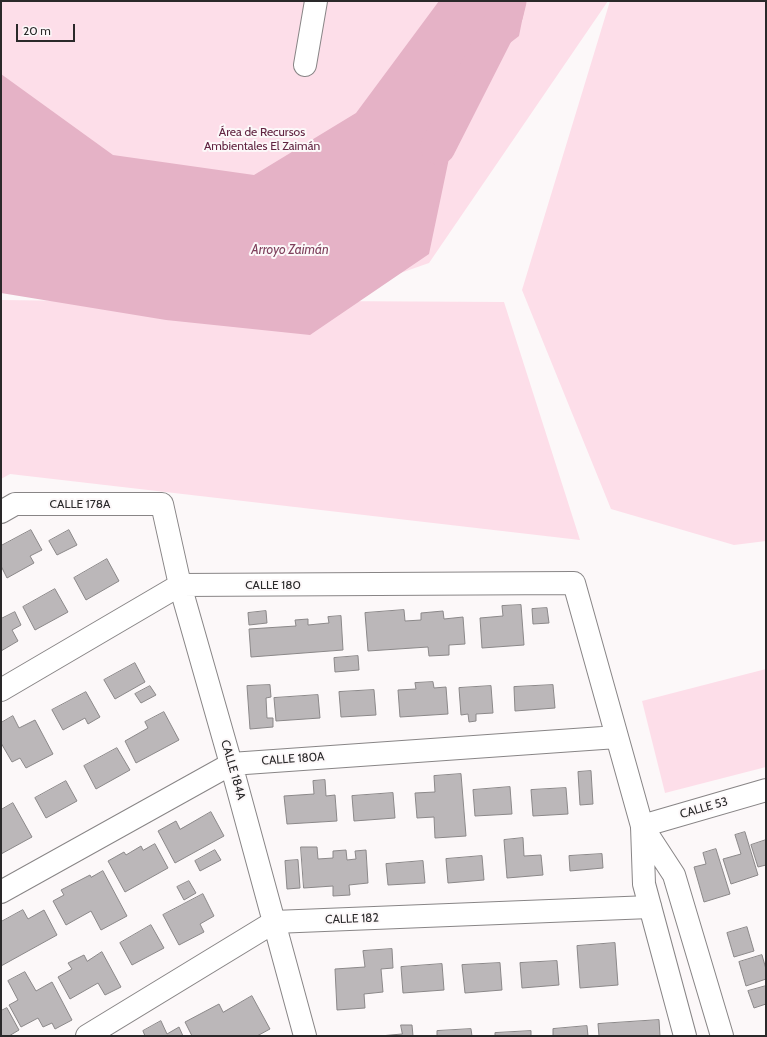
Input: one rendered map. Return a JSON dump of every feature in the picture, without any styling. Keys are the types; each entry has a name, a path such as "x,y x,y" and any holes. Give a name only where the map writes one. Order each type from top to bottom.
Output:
{"street":[{"path":"305,65 316,1"},
{"name":"CALLE 178A","path":"1,512 15,504 162,504"},
{"name":"CALLE 184A","path":"162,504 180,585 231,764 305,1036"},
{"name":"CALLE 180","path":"180,585 574,583 617,737"},
{"path":"1,690 180,585"},
{"path":"617,737 642,826 644,884 685,1036"},
{"name":"CALLE 180A","path":"1,892 231,764 617,737"},
{"name":"CALLE 53","path":"642,826 766,790"},
{"path":"642,826 674,874 722,1036"},
{"name":"CALLE 182","path":"87,1036 274,922 650,907"}],"green space":[{"name":"Área de Recursos Ambientales El Zaimán","path":"1,1 608,1 429,263 321,301 504,302 580,540 10,474 1,479 1,300 80,301 1,282"},
{"path":"610,1 766,1 766,541 734,545 611,509 522,290"},
{"path":"766,669 766,767 665,793 642,701"}],"water":[{"name":"Arroyo Zaimán","path":"439,1 526,1 519,36 466,77 429,254 310,335 166,320 1,293 1,74 113,155 254,175 356,113"}],"building":[{"path":"31,530 42,550 30,556 34,563 7,578 1,566 1,546"},
{"path":"69,530 77,545 57,555 49,541"},
{"path":"107,559 119,581 86,600 74,578"},
{"path":"55,589 68,612 35,630 23,607"},
{"path":"521,605 524,645 482,648 480,618 503,616 502,606"},
{"path":"547,608 549,623 533,624 532,609"},
{"path":"404,610 405,621 421,620 421,613 443,611 444,619 463,617 465,644 449,645 449,655 429,656 428,647 368,651 365,613"},
{"path":"266,611 267,623 249,625 248,613"},
{"path":"15,612 21,625 12,630 18,641 1,651 1,619"},
{"path":"341,616 343,650 251,657 249,629 296,626 295,620 308,619 308,625 329,623 328,617"},
{"path":"358,656 359,670 335,672 334,658"},
{"path":"135,663 145,682 115,699 104,680"},
{"path":"433,682 434,688 446,687 448,714 400,717 398,690 416,689 415,683"},
{"path":"270,685 271,697 266,698 267,718 273,718 273,727 250,729 247,686"},
{"path":"553,685 555,708 515,711 514,687"},
{"path":"150,686 156,695 141,703 135,694"},
{"path":"491,686 493,713 476,714 476,721 469,722 468,714 461,715 459,688"},
{"path":"374,690 376,715 341,717 339,692"},
{"path":"86,692 100,717 88,724 85,718 63,730 52,710"},
{"path":"318,695 320,718 276,721 274,698"},
{"path":"164,712 179,740 136,763 125,741 148,728 145,722"},
{"path":"13,716 19,728 35,720 53,754 26,768 20,758 12,762 1,743 1,723"},
{"path":"117,748 130,770 96,789 84,766"},
{"path":"591,771 593,804 580,805 578,772"},
{"path":"461,774 466,836 435,838 434,817 417,818 415,793 435,792 434,776"},
{"path":"325,780 326,796 335,795 337,821 287,824 284,796 314,794 313,781"},
{"path":"66,781 77,801 46,818 35,798"},
{"path":"510,787 512,814 475,816 473,790"},
{"path":"566,788 568,814 533,816 531,790"},
{"path":"393,793 395,818 354,821 352,796"},
{"path":"13,803 32,837 1,854 1,810"},
{"path":"211,812 224,836 175,863 158,831 176,821 180,829"},
{"path":"745,832 758,875 731,884 723,859 741,854 735,835"},
{"path":"523,838 524,856 541,855 543,875 507,878 504,840"},
{"path":"766,840 766,865 758,867 751,845"},
{"path":"155,844 168,868 125,892 108,861 124,852 126,855 141,846 143,850"},
{"path":"301,847 317,847 318,859 333,858 333,851 346,850 347,860 356,859 355,851 366,850 368,883 349,885 350,895 333,896 333,886 304,888"},
{"path":"716,849 730,894 704,902 694,867 706,864 703,853"},
{"path":"215,850 221,860 200,871 195,861"},
{"path":"602,854 603,868 570,871 569,856"},
{"path":"482,856 484,880 448,883 446,859"},
{"path":"298,860 300,888 287,889 285,861"},
{"path":"423,861 425,883 388,885 386,864"},
{"path":"103,871 127,916 101,930 91,911 66,925 53,901 64,895 61,890 90,875 91,877"},
{"path":"189,881 196,893 184,900 177,887"},
{"path":"203,894 214,916 200,924 204,932 179,945 163,915"},
{"path":"23,910 28,919 44,910 57,935 1,966 1,922"},
{"path":"151,925 164,948 132,965 120,943"},
{"path":"747,927 754,951 734,957 727,933"},
{"path":"615,943 618,985 580,988 577,946"},
{"path":"392,949 393,968 381,969 383,992 364,994 365,1008 337,1010 335,969 365,967 363,951"},
{"path":"102,952 121,987 105,995 98,983 70,999 58,977 72,969 68,963 84,955 87,961"},
{"path":"762,955 766,969 766,979 746,986 739,962"},
{"path":"557,961 559,985 522,988 520,963"},
{"path":"500,963 502,990 465,993 462,965"},
{"path":"442,964 444,990 403,993 401,967"},
{"path":"25,972 36,991 52,982 72,1020 55,1029 52,1023 43,1027 38,1018 21,1027 9,1005 18,1000 8,981"},
{"path":"766,986 766,1004 754,1008 748,991"},
{"path":"252,996 270,1029 257,1036 192,1036 185,1022 219,1004 223,1012"},
{"path":"7,1008 19,1030 9,1036 1,1036 1,1011"},
{"path":"659,1020 660,1036 599,1036 598,1024"},
{"path":"161,1021 167,1034 179,1027 183,1036 145,1036 143,1031"},
{"path":"401,1025 412,1025 413,1036 380,1036 402,1034"},
{"path":"587,1026 588,1036 553,1036 553,1029"},
{"path":"471,1029 472,1036 437,1036 437,1031"},
{"path":"531,1031 531,1036 495,1036 495,1033"}],"waterway":[{"name":"Arroyo Zaimán","path":"438,147 506,13 509,1"}]}
